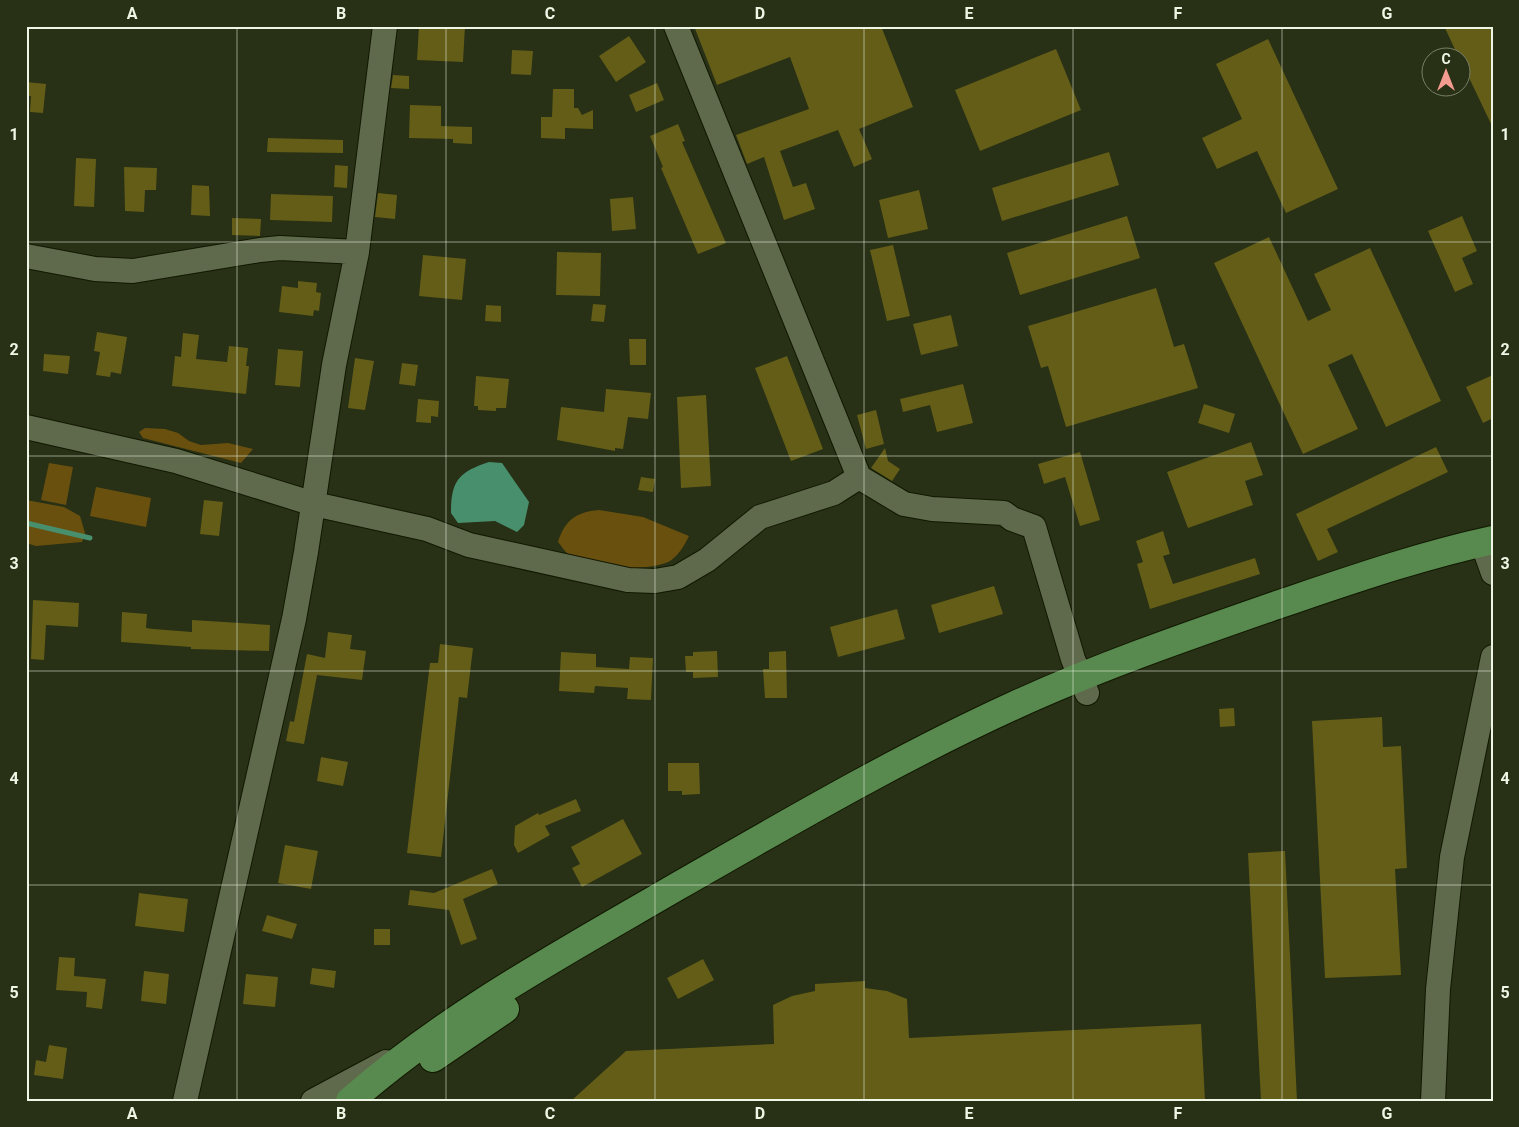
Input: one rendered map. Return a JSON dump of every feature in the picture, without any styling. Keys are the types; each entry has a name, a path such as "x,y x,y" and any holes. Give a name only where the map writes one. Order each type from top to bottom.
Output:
{"main road":[{"path":"378,1101 407,1077 483,1023 567,970 864,800 1000,731 1084,685 1180,639 1347,581 1490,554"},
{"path":"350,1101 460,1015 557,956 856,784 960,731 1084,685"}],"street":[{"path":"185,1101 294,619 314,504 334,365 357,252 386,26"},
{"path":"676,26 859,478 904,504 932,509 1004,513 1012,519 1034,527 1073,660 1084,685"},
{"path":"26,256 95,269 132,271 267,249 357,252"},
{"path":"26,427 176,461 314,504 427,529 469,545 628,580 655,581 678,577 707,560 760,517 834,494 859,478"},
{"path":"1433,1101 1438,989 1452,858 1470,760 1493,657"},
{"path":"313,1101 417,1047"}],"shaded area":[{"path":"145,428 165,429 178,433 189,441 201,445 228,443 253,449 241,463 143,438 139,432"},
{"path":"489,462 502,463 529,502 524,525 517,532 495,521 458,523 451,513 453,493 459,479 470,470"},
{"path":"49,463 73,467 66,505 41,500"},
{"path":"96,487 151,498 146,527 90,516"},
{"path":"26,500 64,507 80,516 85,533 82,542 36,546 26,543"},
{"path":"599,510 643,517 689,536 681,550 670,561 647,567 618,568 603,566 577,559 568,554 558,542 564,528 572,518"}],"building":[{"path":"419,26 465,26 463,62 417,60"},
{"path":"694,26 881,26 913,107 859,129 872,159 854,167 838,130 780,151 793,187 806,183 815,209 784,220 764,157 747,164 736,135 809,109 790,57 717,85"},
{"path":"1444,26 1493,26 1493,128 1472,84 1472,48 1454,48"},
{"path":"629,36 646,62 616,82 599,56"},
{"path":"1268,39 1338,189 1286,213 1257,151 1217,169 1202,138 1242,119 1216,64"},
{"path":"1056,49 1081,110 980,151 955,90"},
{"path":"512,50 533,51 531,75 511,74"},
{"path":"393,75 409,76 409,89 391,88"},
{"path":"26,82 46,84 43,113 30,112 31,96 26,96"},
{"path":"657,83 664,100 636,112 629,95"},
{"path":"553,89 574,89 574,108 578,108 582,115 593,110 593,129 565,128 565,139 541,138 541,117 552,117"},
{"path":"410,105 441,106 441,126 472,127 472,144 453,143 453,139 409,138"},
{"path":"678,124 685,141 682,142 726,243 698,254 661,168 663,167 650,136"},
{"path":"268,138 343,140 343,153 267,152"},
{"path":"1109,152 1119,185 1002,221 992,188"},
{"path":"76,158 96,159 94,207 74,206"},
{"path":"335,165 348,166 347,188 334,187"},
{"path":"124,167 157,168 156,190 145,190 144,212 125,211"},
{"path":"192,185 209,186 210,216 191,215"},
{"path":"919,190 928,229 888,238 879,200"},
{"path":"378,193 397,195 395,219 375,217"},
{"path":"271,194 333,196 332,222 270,220"},
{"path":"633,197 636,229 612,231 610,199"},
{"path":"1127,216 1140,258 1020,295 1007,253"},
{"path":"1462,216 1477,251 1462,258 1473,284 1455,292 1428,231"},
{"path":"232,218 261,219 260,236 232,235"},
{"path":"1269,237 1308,321 1331,310 1314,274 1370,248 1441,401 1386,427 1352,354 1328,365 1358,429 1303,454 1214,263"},
{"path":"893,245 910,316 887,321 870,250"},
{"path":"557,252 601,253 600,296 556,295"},
{"path":"423,255 466,259 462,300 419,296"},
{"path":"298,281 317,283 316,292 321,293 319,311 314,310 313,316 279,312 282,286 298,288"},
{"path":"1156,288 1174,347 1184,344 1198,388 1066,427 1048,366 1041,368 1028,326"},
{"path":"593,304 606,305 604,322 591,321"},
{"path":"486,305 501,306 501,322 485,321"},
{"path":"951,315 958,346 921,355 913,324"},
{"path":"97,332 127,337 121,374 111,372 110,377 96,375 100,352 94,351"},
{"path":"183,333 199,335 196,359 227,362 229,346 248,348 246,366 249,366 246,394 172,386 175,356 181,357"},
{"path":"629,339 646,339 646,365 630,365"},
{"path":"278,349 303,351 300,387 275,385"},
{"path":"44,354 70,356 68,374 43,371"},
{"path":"787,356 823,449 791,461 755,368"},
{"path":"355,358 374,361 365,410 348,408"},
{"path":"402,363 418,365 415,386 399,384"},
{"path":"1493,375 1493,418 1483,423 1466,387"},
{"path":"476,376 509,379 506,408 496,408 496,411 478,410 478,406 474,406"},
{"path":"963,384 973,423 937,432 930,405 903,412 900,399"},
{"path":"606,389 651,393 648,419 628,417 623,449 615,448 615,451 557,440 561,407 604,412"},
{"path":"706,395 711,486 681,488 677,397"},
{"path":"418,399 439,401 438,417 431,416 431,423 416,422"},
{"path":"1204,404 1235,414 1229,433 1198,423"},
{"path":"876,410 884,444 866,449 857,415"},
{"path":"1251,442 1263,475 1245,481 1253,505 1188,528 1167,472"},
{"path":"1436,447 1448,472 1327,529 1338,552 1318,561 1296,514"},
{"path":"885,448 888,461 900,469 892,481 871,468"},
{"path":"1080,452 1100,520 1080,526 1065,477 1044,484 1038,464"},
{"path":"641,477 655,479 653,492 638,490"},
{"path":"204,500 223,502 219,536 200,534"},
{"path":"1163,531 1170,554 1163,556 1173,584 1255,558 1260,574 1150,609 1137,564 1143,562 1136,541"},
{"path":"994,586 1003,614 939,633 931,605"},
{"path":"33,600 79,603 78,627 46,625 44,660 31,659"},
{"path":"897,609 905,639 838,657 830,627"},
{"path":"122,612 147,614 146,628 153,629 192,632 192,620 270,625 269,651 191,649 191,647 121,642"},
{"path":"328,632 352,635 350,649 366,651 362,680 317,675 304,744 286,741 290,721 294,722 307,654 325,658"},
{"path":"440,644 473,648 467,698 459,697 441,857 407,853 430,663 438,663"},
{"path":"717,651 718,677 693,678 693,672 686,672 685,656 693,656 693,652"},
{"path":"786,651 787,698 765,698 763,669 769,669 769,652"},
{"path":"561,652 596,654 596,667 629,669 630,657 653,658 651,700 627,699 628,688 595,686 594,693 559,691"},
{"path":"1234,708 1235,726 1220,727 1219,709"},
{"path":"1382,717 1383,747 1401,746 1407,868 1395,869 1401,975 1325,978 1312,721"},
{"path":"321,757 348,762 343,786 317,781"},
{"path":"668,763 699,763 700,794 682,795 682,791 668,791"},
{"path":"576,799 581,811 545,826 550,835 518,853 514,845 515,826 538,813 539,815"},
{"path":"623,819 642,854 582,887 572,868 580,864 571,847"},
{"path":"285,845 318,851 311,889 278,883"},
{"path":"1285,851 1297,1101 1261,1101 1248,853"},
{"path":"492,869 498,884 463,899 477,939 461,945 449,910 408,905 410,890 434,893"},
{"path":"139,893 188,899 184,932 135,926"},
{"path":"267,915 297,924 292,939 262,931"},
{"path":"374,929 390,929 390,945 374,945"},
{"path":"59,957 75,958 74,976 106,979 102,1009 86,1007 87,992 56,990"},
{"path":"703,959 714,980 678,999 667,978"},
{"path":"312,968 336,971 334,988 310,984"},
{"path":"144,971 169,974 166,1004 141,1001"},
{"path":"246,974 278,977 275,1007 243,1004"},
{"path":"865,981 865,988 887,991 907,999 909,1038 1201,1024 1205,1101 571,1101 626,1051 774,1044 773,1005 792,996 815,991 815,984"},
{"path":"49,1045 67,1048 63,1079 34,1075 36,1060 46,1062"}],"waterway":[{"path":"26,523 90,538"}]}
